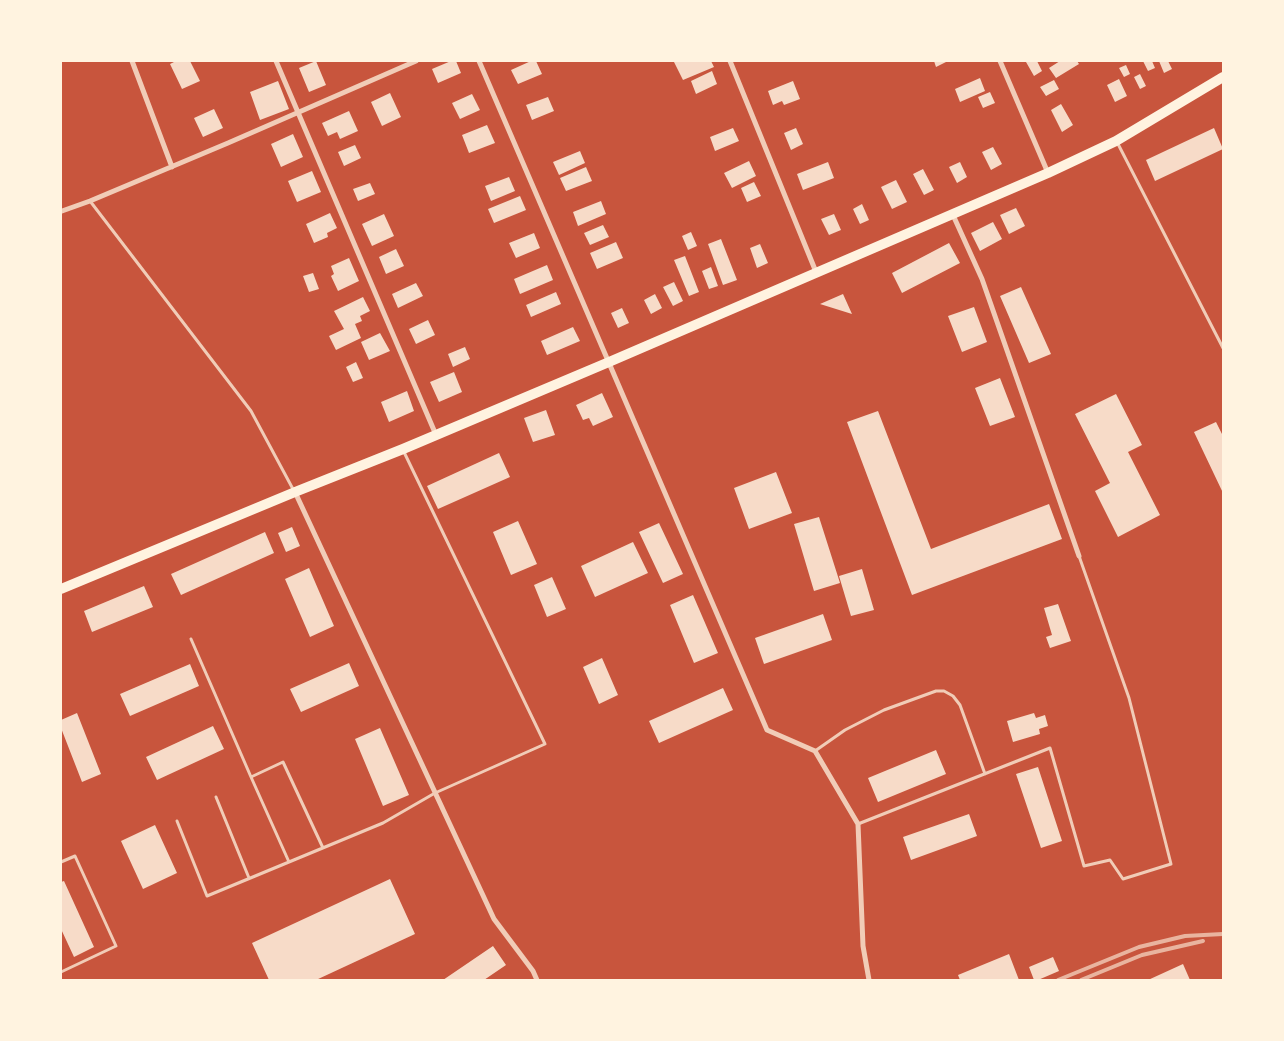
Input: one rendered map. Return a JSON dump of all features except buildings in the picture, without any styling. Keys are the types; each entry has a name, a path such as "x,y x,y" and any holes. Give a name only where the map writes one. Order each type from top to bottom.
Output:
{"main road":[{"path":"61,589 403,449 953,215 1116,141 1223,77"}],"street":[{"path":"132,61 172,166"},
{"path":"276,61 436,435"},
{"path":"62,211 90,201 416,61"},
{"path":"479,61 768,730 815,751 858,824 863,946 869,980"},
{"path":"730,61 816,272"},
{"path":"1000,61 1048,173"},
{"path":"953,215 982,279 1079,556"},
{"path":"295,492 494,919 534,971 536,980"}],"lane":[{"path":"1116,141 1223,348"},
{"path":"90,201 251,411 295,492"},
{"path":"177,821 207,896 383,823 435,793 545,744 403,449"},
{"path":"858,824 1050,748 1084,866 1110,860 1123,879 1171,864 1129,698 1079,556"},
{"path":"190,639 289,862"},
{"path":"815,751 845,730 884,710 936,691 944,691 953,696 960,705 985,774"},
{"path":"251,777 283,762 323,848"},
{"path":"216,797 249,878"},
{"path":"61,862 75,856 116,946 61,972"}],"railway":[{"path":"1058,980 1139,947 1185,936 1223,934"},
{"path":"1081,980 1142,955 1203,941"}]}
